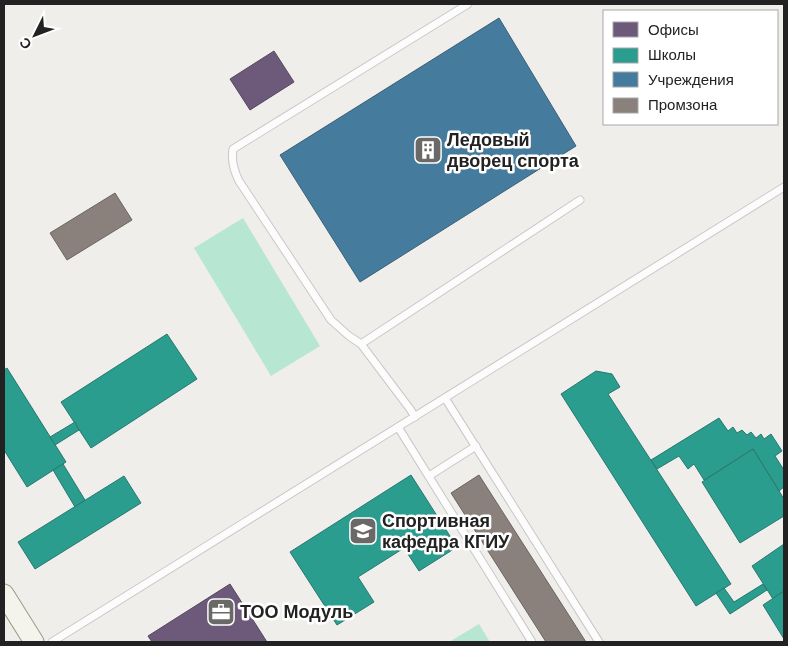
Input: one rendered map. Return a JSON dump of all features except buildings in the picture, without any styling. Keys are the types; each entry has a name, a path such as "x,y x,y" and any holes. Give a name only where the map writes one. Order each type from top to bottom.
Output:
{"street":[{"path":"4,594 34,642"}],"lane":[{"path":"414,417 361,344 331,320 239,181 234,172 232,156 233,149 468,4"},
{"path":"52,642 784,187"},
{"path":"361,344 580,200"},
{"path":"445,398 599,642"},
{"path":"398,427 532,642"},
{"path":"429,476 476,446"}],"green space":[{"path":"243,218 320,346 271,376 194,248"},
{"path":"479,624 490,642 449,642"}],"place":[{"name":"Ледовый дворец спорта","path":"428,150"},
{"name":"Спортивная кафедра КГИУ","path":"363,531"},
{"name":"ТОО Модуль","path":"221,612"}]}
